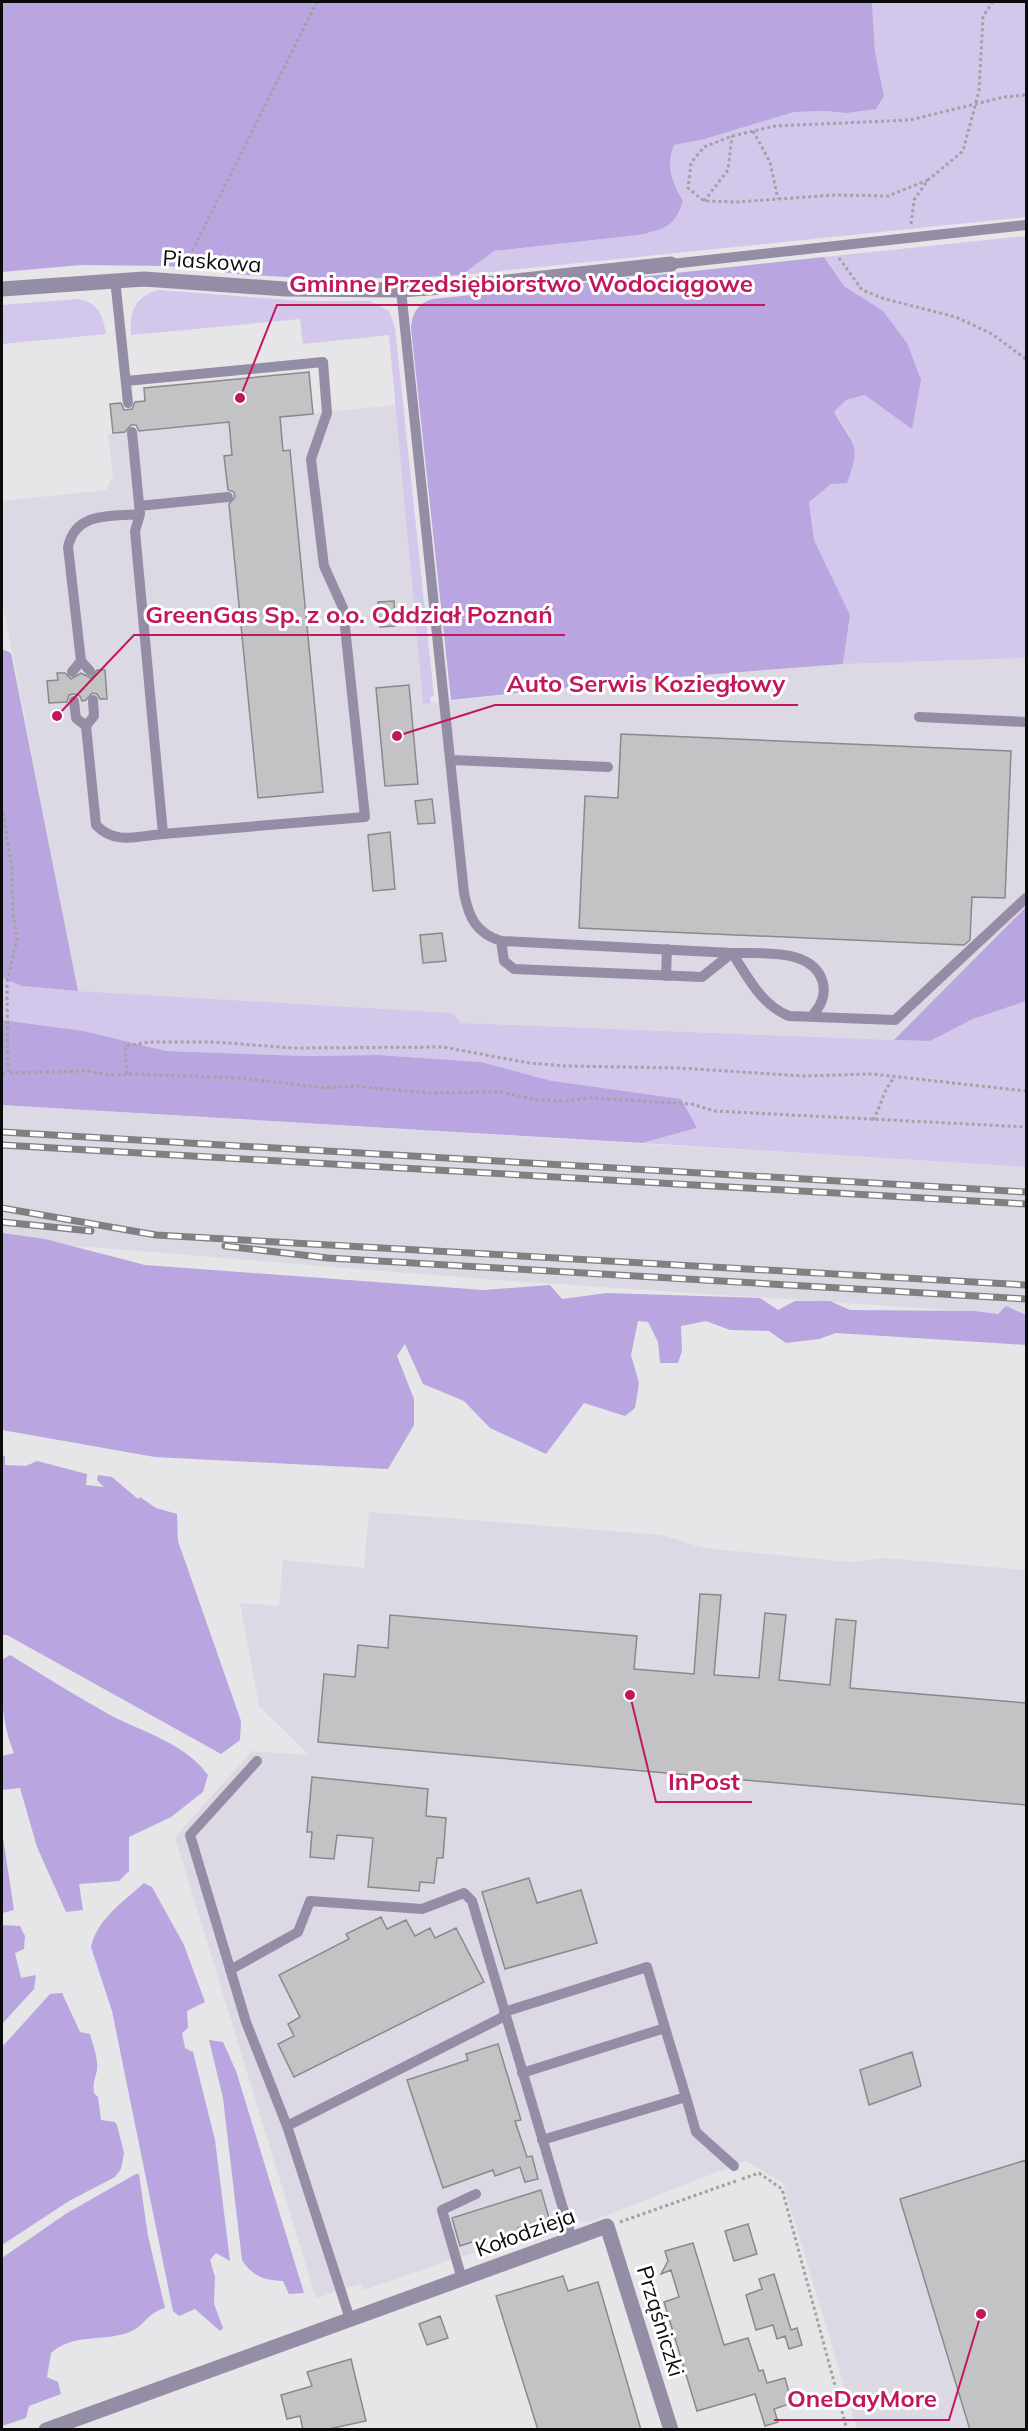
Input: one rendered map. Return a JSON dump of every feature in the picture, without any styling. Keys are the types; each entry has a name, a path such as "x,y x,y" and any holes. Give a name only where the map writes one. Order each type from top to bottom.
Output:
{"street":[{"name":"Piaskowa","path":"2,289 115,279 178,279 285,288 401,290 496,284 670,264"},
{"name":"Kołodzieja","path":"46,2430 608,2226"},
{"name":"Prząśniczki","path":"608,2226 671,2430"}],"lane":[{"path":"670,264 1026,225"},
{"path":"115,279 128,403"},
{"path":"401,290 442,701 452,760 467,910 473,924 485,936 501,940 792,956 809,962 818,972 824,993 820,1007 811,1017"},
{"path":"93,700 94,716 86,726 96,825 106,836 120,838 365,817 343,608 324,566 311,459 327,412 323,362 126,381"},
{"path":"132,432 140,510 135,531 163,834"},
{"path":"90,671 81,661 68,547 71,534 77,525 87,520 140,510 228,497"},
{"path":"72,672 81,661"},
{"path":"74,701 76,718 86,726"},
{"path":"919,717 1026,722"},
{"path":"452,760 608,767"},
{"path":"732,953 766,1003 774,1010 789,1016 895,1020 1026,898"},
{"path":"501,940 504,961 514,969 702,977 732,953"},
{"path":"666,976 667,950"},
{"path":"257,1761 190,1835 246,2022 287,2126 350,2319"},
{"path":"230,1970 298,1932 310,1901 422,1909 464,1893 472,1901 572,2239"},
{"path":"287,2126 504,2014 647,1967 696,2132 734,2166"},
{"path":"522,2073 665,2028"},
{"path":"542,2140 686,2097"},
{"path":"462,2279 442,2210 476,2194"}],"path":[{"path":"178,279 317,2"},
{"path":"911,237 914,200 928,180 963,151 979,91 983,16 993,2"},
{"path":"928,180 888,196 836,195 737,202 704,201 688,188 691,163 704,147 732,136 775,126 910,120 1004,97 1026,96"},
{"path":"753,131 770,162 778,199"},
{"path":"704,201 728,170 732,136"},
{"path":"833,245 841,264 862,290 885,299 956,317 992,334 1026,359"},
{"path":"2,807 12,867 13,914 18,938 7,983 8,1073"},
{"path":"127,1074 125,1046 160,1042 293,1048 443,1047 529,1063 565,1066 895,1077 1026,1091"},
{"path":"2,1074 52,1070 240,1078 326,1088 353,1086 429,1093 501,1092 537,1100 567,1101 590,1098 692,1104 714,1111 1026,1127"},
{"path":"873,1120 882,1105 885,1087 895,1077"},
{"name":"Kołodzieja","path":"608,2226 759,2173 782,2189 847,2430"}],"shaded area":[{"path":"2,2 872,2 875,52 884,96 876,109 846,113 794,112 705,139 674,145 670,160 671,174 683,201 680,210 667,226 639,235 494,251 462,275 323,279 247,275 167,266 81,265 2,272"},
{"path":"872,2 1026,2 1026,217 462,275 494,251 639,235 655,231 672,222 683,201 672,174 671,160 674,145 705,139 794,112 846,113 884,96 875,52"},
{"path":"1026,236 1026,658 843,664 850,615 814,540 809,502 831,484 850,436 834,412 846,400 865,395 857,294 844,286 824,257"},
{"path":"824,257 844,286 883,311 907,343 921,380 912,429 865,395 846,400 834,412 853,445 852,470 847,483 831,484 809,502 814,540 850,615 843,664 638,680 451,700 411,328 417,309 423,303 433,299"},
{"path":"158,290 304,301 370,301 389,311 395,328 434,696 430,697 431,703 423,704 389,335 303,344 300,319 131,335 131,319 135,306 144,297"},
{"path":"78,299 95,307 101,315 106,334 2,344 2,305"},
{"path":"396,405 423,704 638,680 843,664 1026,658 1026,907 894,1040 461,1023 452,1013 78,991 2,600 2,501 106,490 113,476 108,434"},
{"path":"2,649 11,653 78,991 22,986 2,978"},
{"path":"1026,907 1026,1001 973,1019 930,1041 894,1040"},
{"path":"2,978 22,986 78,991 452,1013 461,1023 930,1041 973,1019 1026,1001 1026,1167 642,1143 697,1128 552,1081 481,1062 379,1055 305,1056 166,1051 84,1031 2,1020"},
{"path":"2,1020 84,1031 166,1051 305,1056 379,1055 481,1062 552,1081 681,1099 697,1128 642,1143 2,1105"},
{"path":"2,1105 1026,1167 1026,1315 495,1280 39,1243 2,1237"},
{"path":"2,1233 45,1239 145,1265 483,1290 550,1285 562,1299 607,1293 760,1298 778,1310 795,1301 830,1301 850,1310 975,1311 998,1314 1006,1306 1026,1315 1026,1345 836,1333 819,1339 786,1343 769,1331 730,1330 706,1321 681,1326 682,1351 678,1363 660,1363 658,1342 648,1322 638,1321 631,1355 639,1383 635,1408 625,1416 584,1403 546,1454 490,1428 464,1401 423,1384 405,1344 397,1356 414,1399 414,1425 388,1469 155,1457 2,1430"},
{"path":"2,1455 5,1456 5,1465 26,1466 37,1461 87,1474 86,1485 104,1487 97,1480 98,1475 112,1477 138,1499 140,1497 156,1508 177,1514 178,1541 241,1721 240,1740 221,1754 7,1635 2,1635"},
{"path":"369,1512 663,1535 703,1548 850,1562 884,1558 1026,1570 1026,2429 857,2429 783,2183 746,2161 589,2222 579,2220 571,2208 554,2213 554,2228 549,2236 534,2242 532,2237 456,2258 364,2290 360,2284 316,2298 175,1837 252,1751 309,1755 259,1706 240,1603 279,1606 283,1560 364,1568"},
{"path":"10,1655 110,1715 176,1747 199,1764 208,1775 203,1792 171,1817 129,1837 129,1871 119,1881 79,1884 83,1910 66,1912 37,1847 20,1788 2,1790 2,1756 14,1753 4,1719 2,1695 3,1659"},
{"path":"2,1831 14,1910 2,1913"},
{"path":"144,1883 152,1887 184,1945 205,2002 187,2011 188,2028 182,2033 185,2048 193,2052 215,2140 230,2261 216,2253 210,2260 215,2277 214,2304 223,2328 220,2331 195,2309 179,2316 173,2311 112,2011 91,1947 105,1919"},
{"path":"2,1925 20,1926 25,1936 24,1949 15,1953 21,1978 36,1975 34,1989 2,2024"},
{"path":"62,1993 80,2032 90,2034 97,2064 94,2093 98,2097 101,2120 115,2122 117,2125 124,2153 121,2169 115,2177 69,2201 2,2245 2,2047 50,1994"},
{"path":"209,2040 223,2042 236,2071 304,2293 289,2294 283,2281 259,2276 242,2260 223,2098"},
{"path":"139,2174 148,2236 165,2308 154,2313 127,2333 78,2340 51,2353 47,2377 58,2382 61,2394 29,2406 26,2418 2,2426 2,2258 67,2213"}],"building":[{"path":"309,372 313,414 280,417 283,451 290,450 323,792 258,798 229,504 235,497 234,492 228,490 224,456 232,455 229,422 139,431 136,425 131,425 125,432 113,433 110,404 121,403 124,410 132,409 135,402 145,401 144,388"},
{"path":"394,601 395,626 380,627 378,602"},
{"path":"97,670 105,670 107,699 100,699 97,694 92,693 82,701 80,696 74,694 69,695 67,702 49,703 47,681 58,680 57,673 65,673 71,679 81,673 91,678"},
{"path":"409,685 418,784 385,786 376,688"},
{"path":"621,734 1011,751 1005,898 972,897 970,940 964,945 579,928 585,796 618,798"},
{"path":"432,799 435,823 418,824 415,801"},
{"path":"390,832 395,889 373,891 368,835"},
{"path":"442,933 446,961 423,963 420,935"},
{"path":"700,1594 721,1595 714,1675 759,1678 765,1613 786,1615 779,1680 830,1685 836,1619 856,1621 850,1688 1026,1703 1026,1805 318,1742 324,1674 355,1677 358,1645 388,1648 390,1615 637,1636 634,1669 694,1674"},
{"path":"312,1777 428,1789 426,1816 446,1818 443,1858 437,1858 434,1883 420,1882 419,1891 368,1887 373,1838 337,1835 334,1859 310,1857 312,1832 307,1832"},
{"path":"529,1878 537,1903 581,1890 597,1943 505,1969 482,1892"},
{"path":"381,1917 387,1929 406,1920 415,1936 430,1928 435,1938 456,1928 484,1982 294,2077 278,2044 294,2036 288,2024 300,2017 279,1975 349,1939 346,1934"},
{"path":"498,2044 521,2120 515,2121 527,2157 532,2156 538,2179 525,2182 520,2167 495,2176 493,2170 443,2188 407,2080 468,2060 466,2054"},
{"path":"912,2052 921,2086 869,2105 860,2070"},
{"path":"1026,2160 1026,2430 970,2430 900,2199"},
{"path":"541,2190 549,2218 518,2228 520,2232 486,2243 484,2238 460,2246 452,2218"},
{"path":"748,2224 757,2254 734,2261 725,2231"},
{"path":"693,2243 724,2345 748,2338 759,2371 763,2370 767,2383 785,2378 792,2403 774,2409 778,2422 765,2426 755,2394 697,2411 664,2302 679,2297 671,2270 661,2274 668,2261 665,2251"},
{"path":"774,2274 791,2330 797,2328 802,2345 789,2349 785,2336 777,2339 773,2325 756,2330 746,2295 762,2289 759,2279"},
{"path":"563,2276 568,2291 598,2282 641,2430 538,2430 496,2296"},
{"path":"440,2316 448,2338 427,2345 419,2324"},
{"path":"351,2359 366,2421 324,2430 303,2430 300,2416 287,2419 281,2395 312,2386 307,2372"}],"railway":[{"path":"2,1132 1026,1192"},
{"path":"2,1145 1026,1204"},
{"path":"2,1208 156,1235 1026,1285"},
{"path":"2,1222 91,1231"},
{"path":"225,1246 328,1258 1026,1299"}],"place":[{"name":"Gminne Przedsiębiorstwo Wodociągowe","path":"240,398"},
{"name":"GreenGas Sp. z o.o. Oddział Poznań","path":"57,716"},
{"name":"Auto Serwis Koziegłowy","path":"397,736"},
{"name":"InPost","path":"630,1695"},
{"name":"OneDayMore","path":"981,2314"}]}
